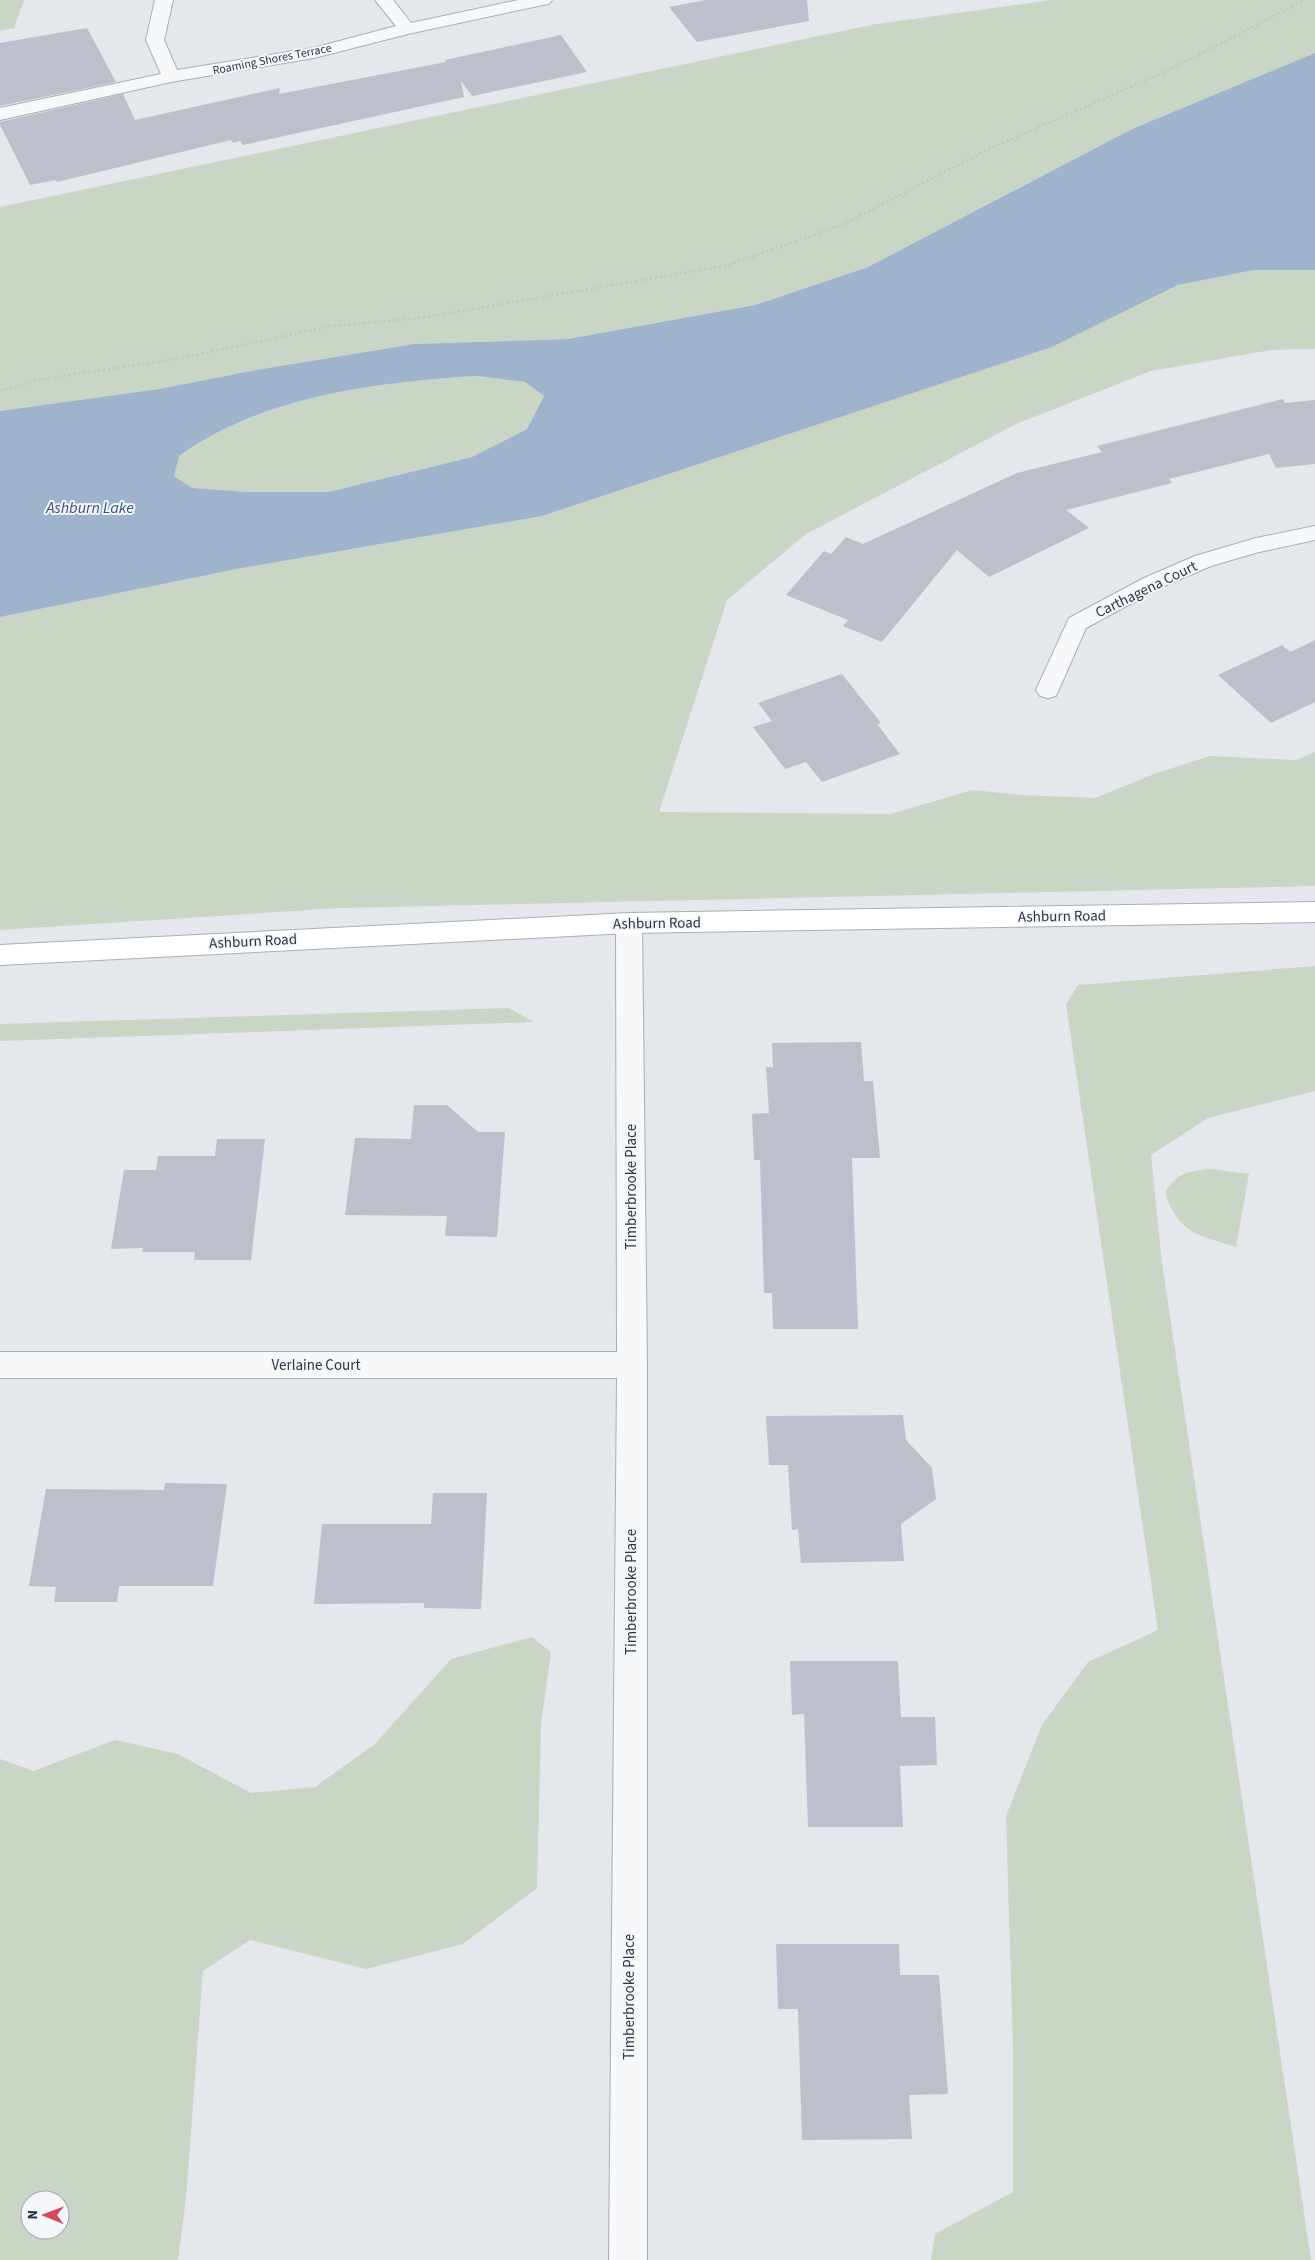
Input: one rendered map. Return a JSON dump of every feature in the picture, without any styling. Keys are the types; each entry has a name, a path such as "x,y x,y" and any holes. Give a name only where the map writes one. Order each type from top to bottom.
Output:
{"main road":[{"name":"Ashburn Road","path":"0,955 629,924 1315,912"}],"street":[{"path":"164,0 155,40 171,77"},
{"path":"384,0 407,29"},
{"name":"Roaming Shores Terrace","path":"0,114 171,77 314,53 407,29 543,0"},
{"name":"Carthagena Court","path":"1048,690 1077,623 1152,583 1204,561 1256,544 1315,533"},
{"name":"Timberbrooke Place","path":"628,2260 632,1364 629,924"},
{"name":"Verlaine Court","path":"0,1366 632,1364"}],"path":[{"path":"0,391 37,380 182,358 332,326 421,318 729,265 844,224 989,150 1171,69 1305,0"}],"green space":[{"path":"0,0 24,0 14,28 0,31"},
{"path":"1052,0 1315,0 1315,53 1132,129 868,267 755,305 568,339 414,344 256,370 159,389 0,411 0,207 876,24"},
{"path":"1254,270 1315,270 1315,349 1271,350 1151,371 1016,424 806,534 727,600 659,812 891,814 972,790 1020,795 1095,798 1154,774 1210,756 1296,760 1315,752 1315,886 340,908 0,930 0,617 242,568 542,516 1052,347 1178,285"},
{"path":"477,376 525,382 544,396 527,429 472,457 328,492 247,492 192,488 174,476 178,456 211,436 246,419 283,406 361,388"},
{"path":"1315,966 1315,1091 1208,1118 1151,1155 1162,1263 1311,2260 931,2260 935,2234 1013,2192 1013,2047 1006,1816 1042,1725 1088,1662 1158,1630 1066,1004 1078,985"},
{"path":"509,1008 534,1022 0,1041 0,1024"},
{"path":"1211,1169 1249,1174 1236,1247 1200,1235 1184,1225 1171,1207 1165,1193 1174,1181 1184,1174"},
{"path":"532,1637 551,1652 541,1724 537,1888 463,1944 366,1969 250,1940 203,1971 186,2199 178,2260 0,2260 0,1759 33,1771 115,1740 178,1754 251,1793 315,1787 375,1744 451,1659"}],"water":[{"name":"Ashburn Lake","path":"1315,53 1315,270 1254,270 1178,285 1052,347 542,516 242,568 0,617 0,411 159,389 256,370 414,344 568,339 755,305 868,267 1132,129","holes":["477,376 525,382 544,396 527,429 472,457 328,492 247,492 192,488 174,476 179,456 211,436 246,419 283,406 361,388 439,379"]}],"building":[{"path":"706,0 807,0 809,21 697,42 669,7"},
{"path":"87,28 116,82 0,106 0,43"},
{"path":"561,35 587,72 472,96 461,81 464,97 243,145 240,141 233,143 231,140 57,182 56,180 30,185 0,125 0,122 123,94 135,120 280,88 279,94 446,62 445,60"},
{"path":"1283,399 1285,403 1315,400 1315,464 1276,468 1269,454 1169,479 1172,483 1066,510 1089,528 989,577 957,550 882,642 843,626 848,620 786,595 824,551 831,554 846,537 863,544 1017,473 1102,452 1097,446"},
{"path":"1315,640 1315,702 1271,723 1218,675 1282,645 1290,652"},
{"path":"842,674 881,723 877,724 900,754 822,782 806,762 785,769 753,727 772,721 758,703"},
{"path":"861,1042 864,1081 873,1081 880,1158 852,1158 858,1329 773,1329 772,1293 764,1293 760,1160 754,1160 752,1114 769,1113 766,1067 773,1067 772,1043"},
{"path":"414,1105 447,1105 478,1132 505,1132 497,1237 445,1236 447,1216 345,1215 355,1138 411,1139"},
{"path":"217,1139 265,1139 251,1260 194,1260 195,1252 142,1252 143,1248 111,1249 124,1170 156,1170 158,1156 215,1156"},
{"path":"903,1415 906,1440 932,1468 936,1499 901,1524 904,1561 801,1563 798,1529 792,1530 788,1465 769,1465 766,1416"},
{"path":"165,1483 227,1484 213,1586 119,1586 117,1602 54,1602 56,1587 29,1586 46,1489 164,1490"},
{"path":"433,1493 487,1493 481,1609 424,1608 424,1603 314,1604 322,1524 431,1524"},
{"path":"790,1661 898,1661 901,1717 935,1717 937,1765 900,1766 903,1827 808,1827 804,1714 792,1715"},
{"path":"776,1944 899,1944 900,1975 939,1975 948,2094 909,2095 912,2139 802,2140 798,2009 778,2009"}]}
